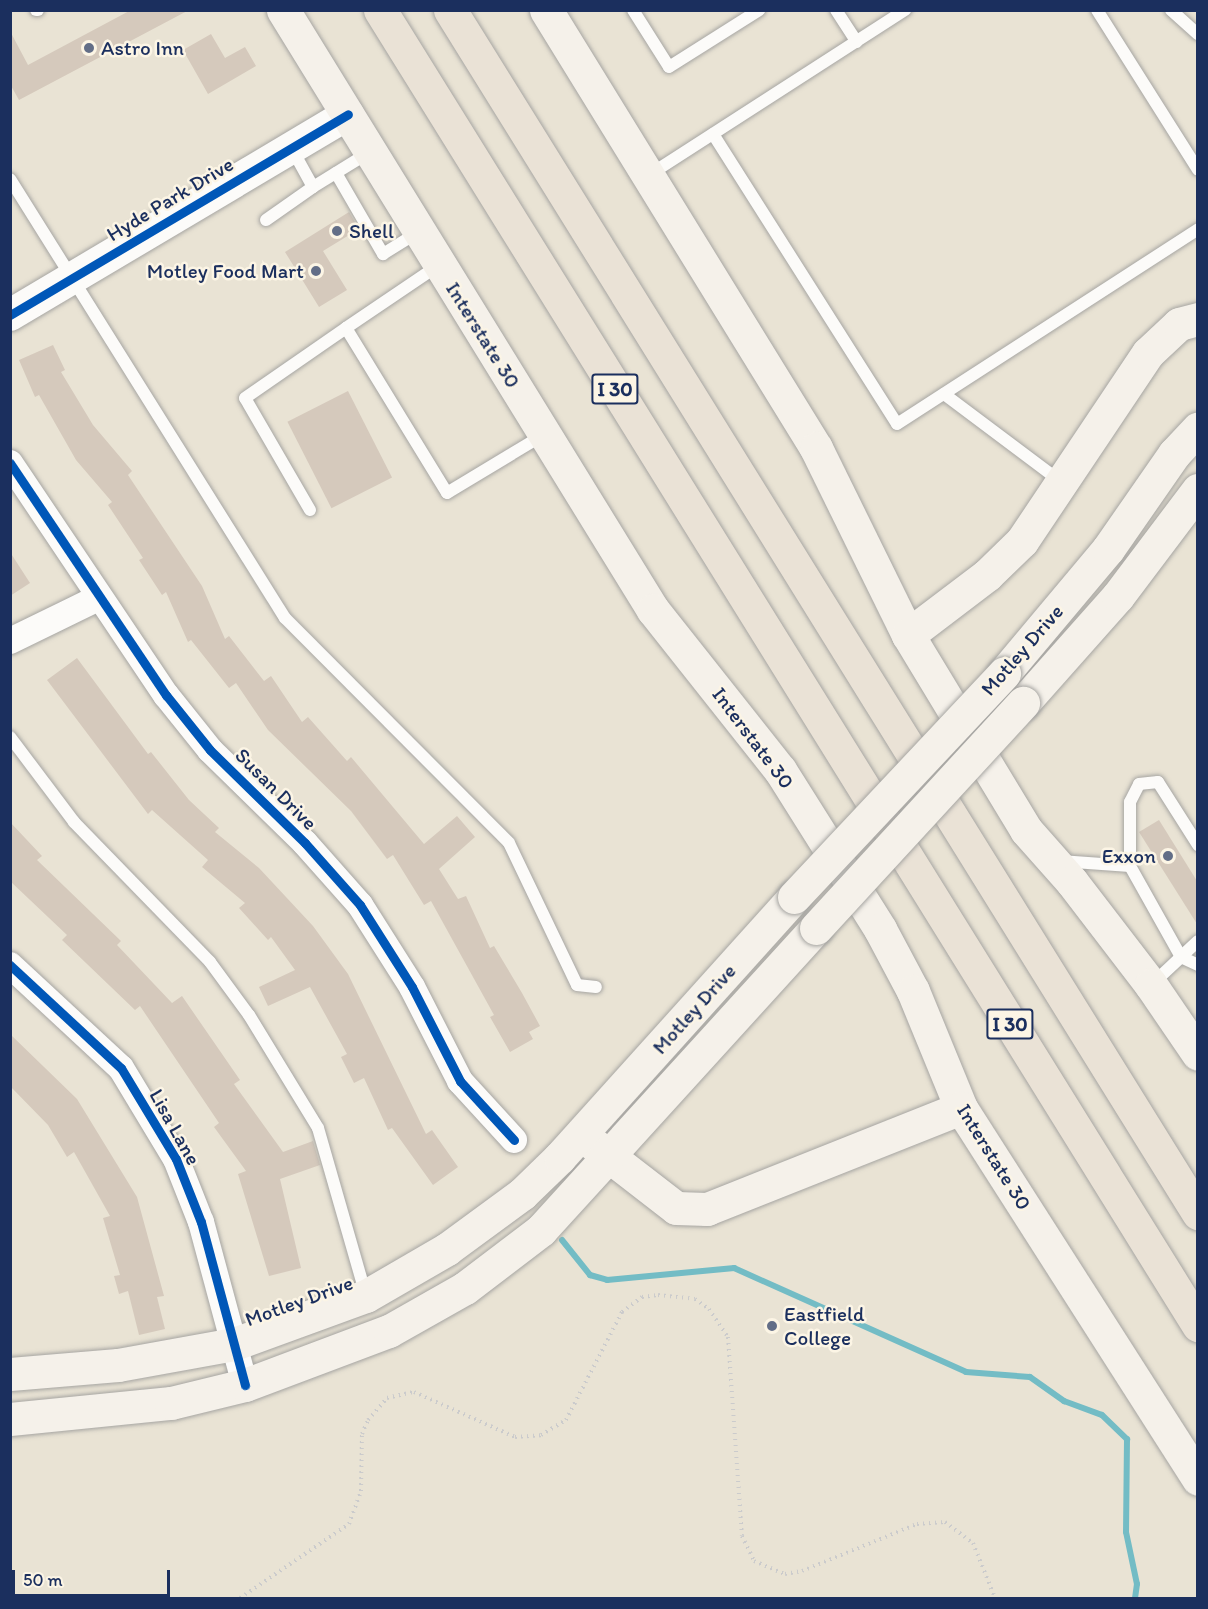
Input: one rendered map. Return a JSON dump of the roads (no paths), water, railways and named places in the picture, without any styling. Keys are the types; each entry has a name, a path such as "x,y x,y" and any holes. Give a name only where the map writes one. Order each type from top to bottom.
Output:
{"highway":[{"name":"I 30","path":"380,10 1197,1325"},
{"name":"I 30","path":"450,10 1197,1213"}],"main road":[{"name":"Interstate 30","path":"283,10 653,610 780,770 880,929 922,1011 962,1108 1197,1479"},
{"path":"546,10 816,448 908,635 1026,830 1151,985 1197,1052"},
{"path":"908,635 987,574 1022,541 1148,353 1179,324 1197,319"},
{"name":"Motley Drive","path":"10,1374 118,1365 234,1344 366,1296 447,1249 522,1194 582,1134 794,897 1004,673 1108,549 1174,454 1197,428"},
{"name":"Motley Drive","path":"10,1419 171,1403 245,1385 389,1331 465,1288 541,1230 609,1158 1118,596 1197,490"},
{"path":"582,1134 609,1158 676,1208 707,1209 962,1108"}],"street":[{"name":"Hyde Park Drive","path":"10,315 348,114"},
{"name":"Susan Drive","path":"10,463 98,598 210,750 305,843 360,905 412,987 460,1081 514,1140"},
{"path":"10,641 98,598"},
{"name":"Lisa Lane","path":"10,964 121,1068 176,1159 201,1222 245,1385"}],"lane":[{"path":"633,10 669,67 759,10"},
{"path":"837,10 857,42"},
{"path":"648,176 905,10"},
{"path":"1097,10 1197,170"},
{"path":"1171,10 1197,34"},
{"path":"713,134 897,424 1197,229"},
{"path":"291,148 313,187"},
{"path":"266,220 313,187 371,152"},
{"path":"336,173 382,254 420,231"},
{"path":"10,179 285,618 509,843 577,985 597,987"},
{"path":"310,510 245,398 440,264"},
{"path":"346,328 447,493 544,435"},
{"path":"944,394 1061,482"},
{"path":"10,736 74,822 210,962 249,1014 318,1128 366,1296"},
{"path":"1197,845 1158,782 1139,784 1130,802 1130,866 1181,957 1197,965"},
{"path":"1053,861 1130,866"},
{"path":"1151,985 1197,941"}],"waterway":[{"path":"562,1240 590,1275 607,1280 734,1268 966,1372 1030,1377 1064,1401 1102,1415 1127,1439 1126,1532 1137,1584 1135,1598"}],"place":[{"name":"Astro Inn","path":"89,48"},
{"name":"Shell","path":"337,231"},
{"name":"Motley Food Mart","path":"316,271"},
{"name":"Exxon","path":"1168,856"},
{"name":"Eastfield College","path":"772,1326"}]}
